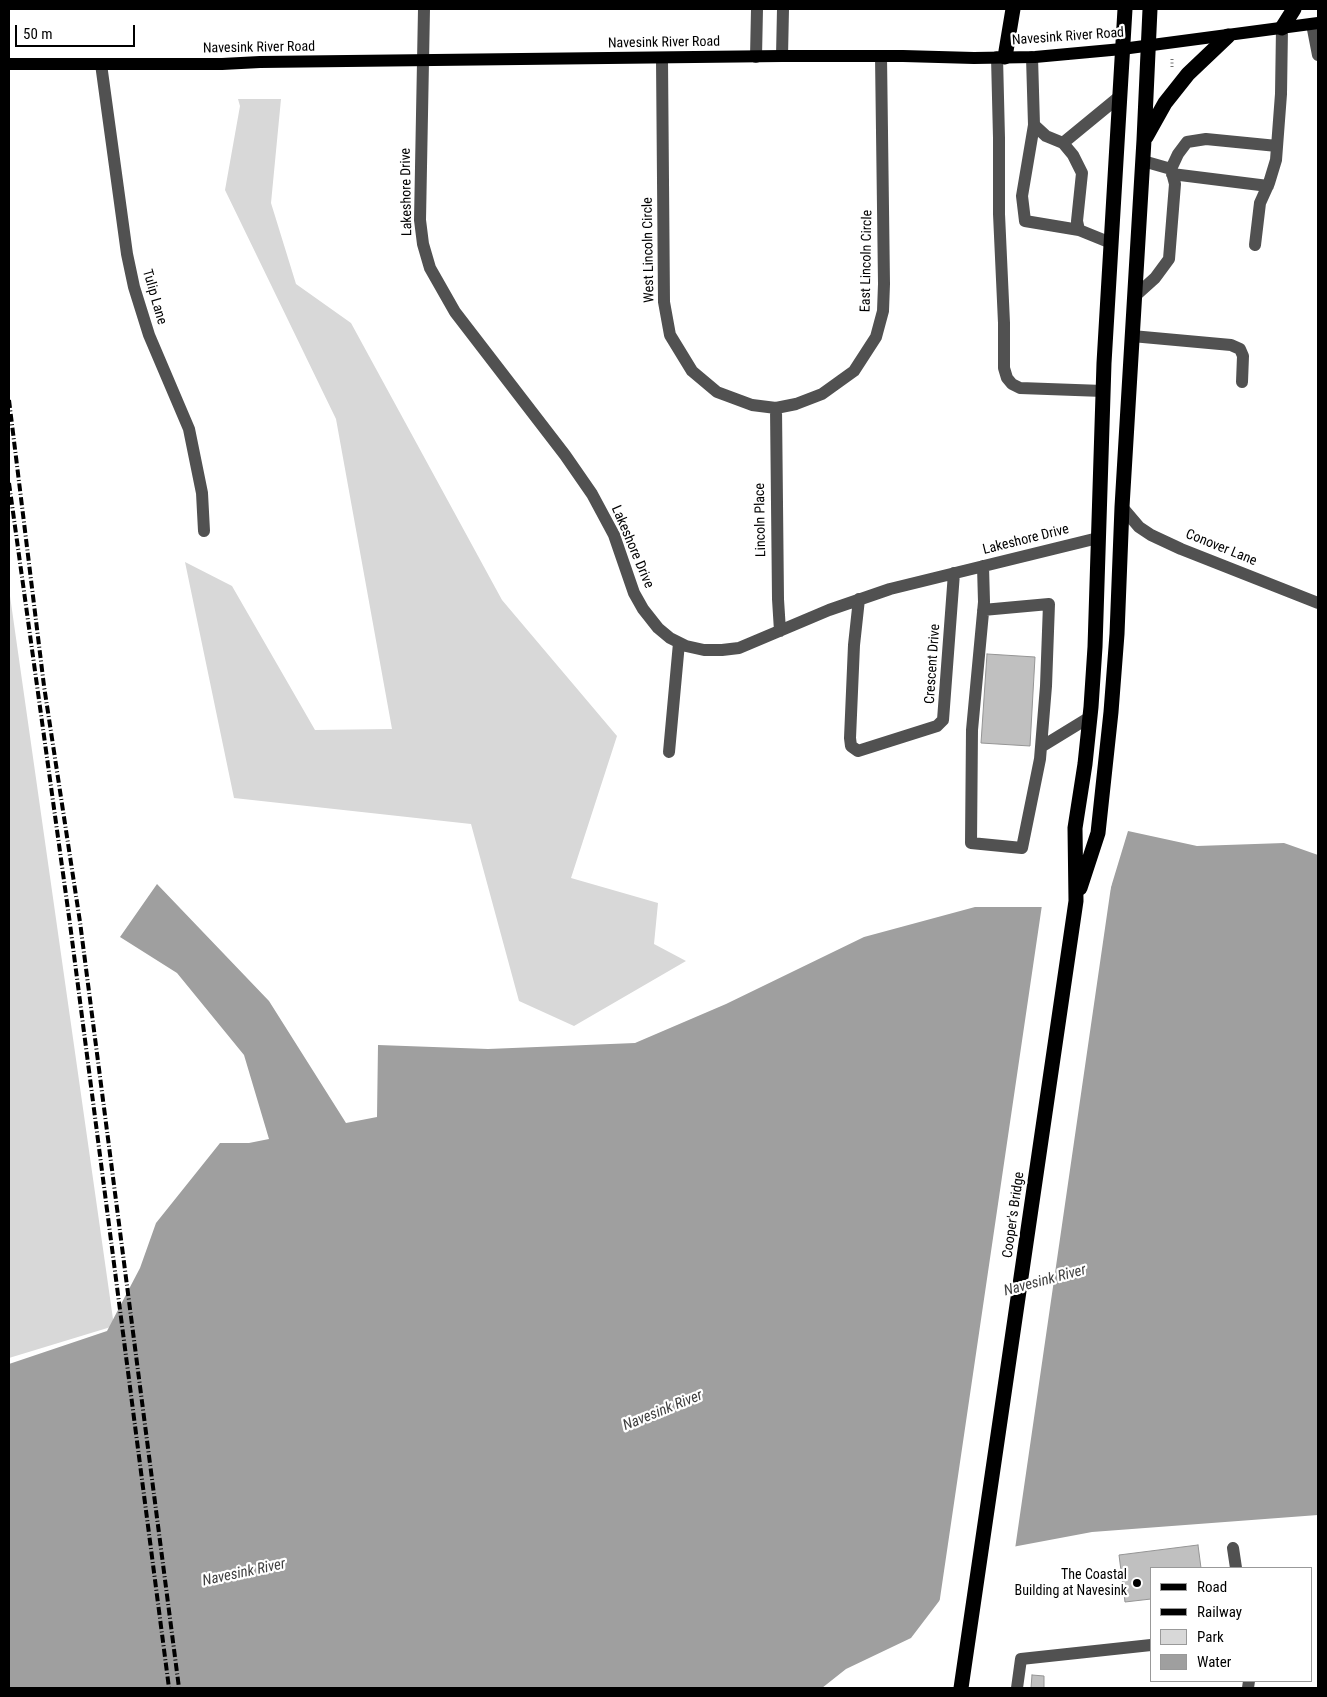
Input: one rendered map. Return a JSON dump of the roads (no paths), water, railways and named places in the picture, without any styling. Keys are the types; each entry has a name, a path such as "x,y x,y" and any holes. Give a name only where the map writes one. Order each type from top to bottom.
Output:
{"highway":[{"path":"1001,57 1013,9"},
{"path":"1076,901 1075,828 1085,764 1095,647 1103,391 1125,9"},
{"path":"1076,901 1098,833 1105,780 1117,634 1122,507 1143,161 1150,9"},
{"path":"1282,28 1294,9"},
{"path":"1144,140 1164,103 1188,74 1228,36"},
{"name":"Cooper's Bridge","path":"961,1688 1076,901"}],"main road":[{"name":"Navesink River Road","path":"9,64 662,59 782,56 1001,57 1122,49 1315,23"}],"street":[{"name":"Lakeshore Drive","path":"424,9 420,220 423,244 430,268 455,312 565,455 592,494 614,535 634,593 643,610 658,628 678,643 704,650 739,648 829,610 890,589 1098,538"},
{"path":"756,57 757,9"},
{"path":"782,56 783,9"},
{"path":"1315,23 1318,54"},
{"path":"1255,245 1260,203 1268,186 1276,160 1281,94 1282,28"},
{"name":"East Lincoln Circle","path":"776,408 796,404 822,394 854,371 876,337 883,311 884,284 880,56"},
{"path":"1032,56 1034,125 1022,196 1025,221 1079,230 1111,243"},
{"path":"1001,57 999,214 1004,368 1006,378 1020,388 1103,391"},
{"name":"West Lincoln Circle","path":"662,59 664,302 670,335 692,370 717,392 752,405 776,408"},
{"name":"Tulip Lane","path":"100,64 127,254 134,287 149,335 189,429 202,493 204,531"},
{"path":"1063,143 1119,97"},
{"path":"1034,125 1046,136 1063,143 1073,155 1082,173 1077,221 1079,230"},
{"path":"1135,296 1155,278 1169,259 1175,184 1172,172 1178,154 1187,142 1206,139 1277,146"},
{"path":"1143,161 1172,172 1268,186"},
{"path":"1132,336 1230,345 1240,349 1243,356 1242,382"},
{"name":"Lincoln Place","path":"776,408 777,589 780,632"},
{"name":"Conover Lane","path":"1122,507 1139,527 1151,535 1181,549 1318,603"},
{"path":"983,566 984,610 972,730 971,843 1022,848 1040,759 1046,686 1049,604 984,610"},
{"name":"Crescent Drive","path":"859,599 854,645 850,738 851,746 858,751 938,726 943,720 954,572"},
{"path":"669,752 678,643"},
{"path":"1041,747 1090,716"},
{"path":"1233,1548 1236,1567"},
{"path":"1017,1688 1021,1659 1150,1645"}],"water":[{"name":"Navesink River","path":"1128,831 1197,846 1284,843 1318,855 1318,1515 1092,1532 975,1554 911,1638 846,1669 822,1688 9,1688 9,1364 107,1331 140,1268 156,1223 220,1143 249,1143 269,1139 244,1055 177,973 120,937 157,884 269,1001 346,1123 377,1117 378,1045 488,1049 635,1043 726,1004 864,937 975,907 1056,907 1108,897"}],"railway":[{"path":"9,400 44,686 80,922 179,1688"},
{"path":"9,483 70,924 169,1688"}],"place":[{"name":"The Coastal Building at Navesink","path":"1137,1583"}]}
